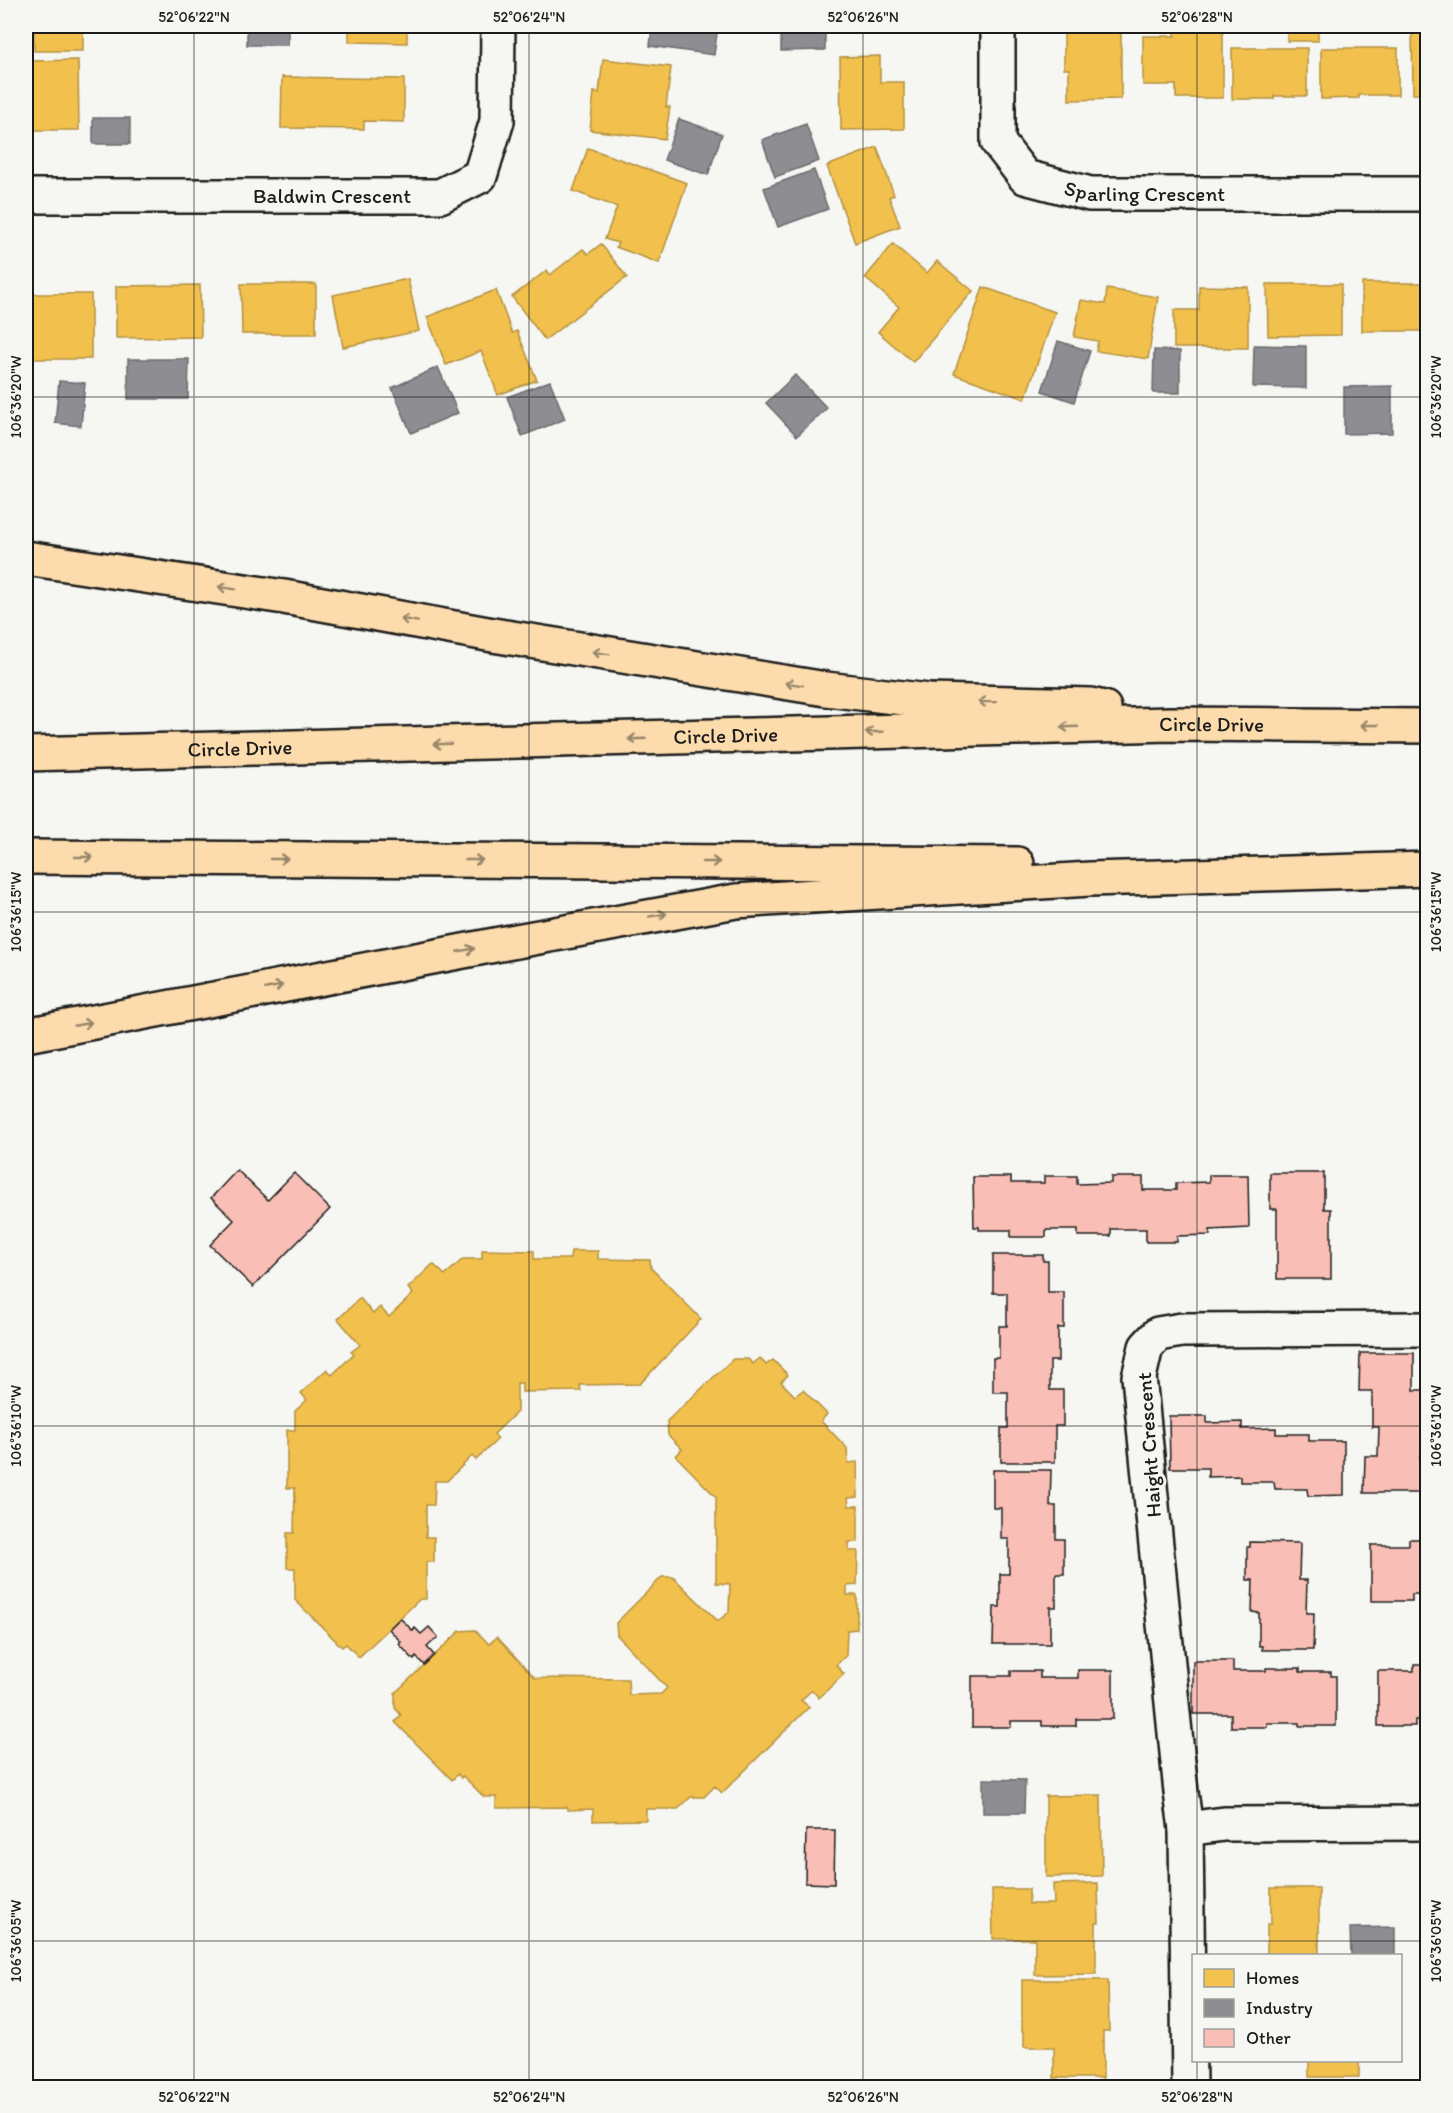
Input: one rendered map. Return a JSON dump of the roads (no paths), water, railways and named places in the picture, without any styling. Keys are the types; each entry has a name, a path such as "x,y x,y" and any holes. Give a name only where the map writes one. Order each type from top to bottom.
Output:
{"highway":[{"path":"26,558 284,597 493,635 826,689 929,701 1091,705 1170,724"},
{"name":"Circle Drive","path":"26,754 1170,724 1428,726"},
{"path":"26,856 1428,866"},
{"path":"26,1035 736,901 1090,879 1428,866"}],"street":[{"name":"Baldwin Crescent","path":"26,196 440,196 480,176 497,121 498,26"},
{"name":"Sparling Crescent","path":"998,26 998,142 1025,177 1090,194 1428,194"},
{"name":"Haight Crescent","path":"1189,2088 1186,1829 1139,1377 1146,1347 1158,1334 1182,1330 1428,1329"},
{"path":"1186,1829 1224,1824 1428,1823"}]}
